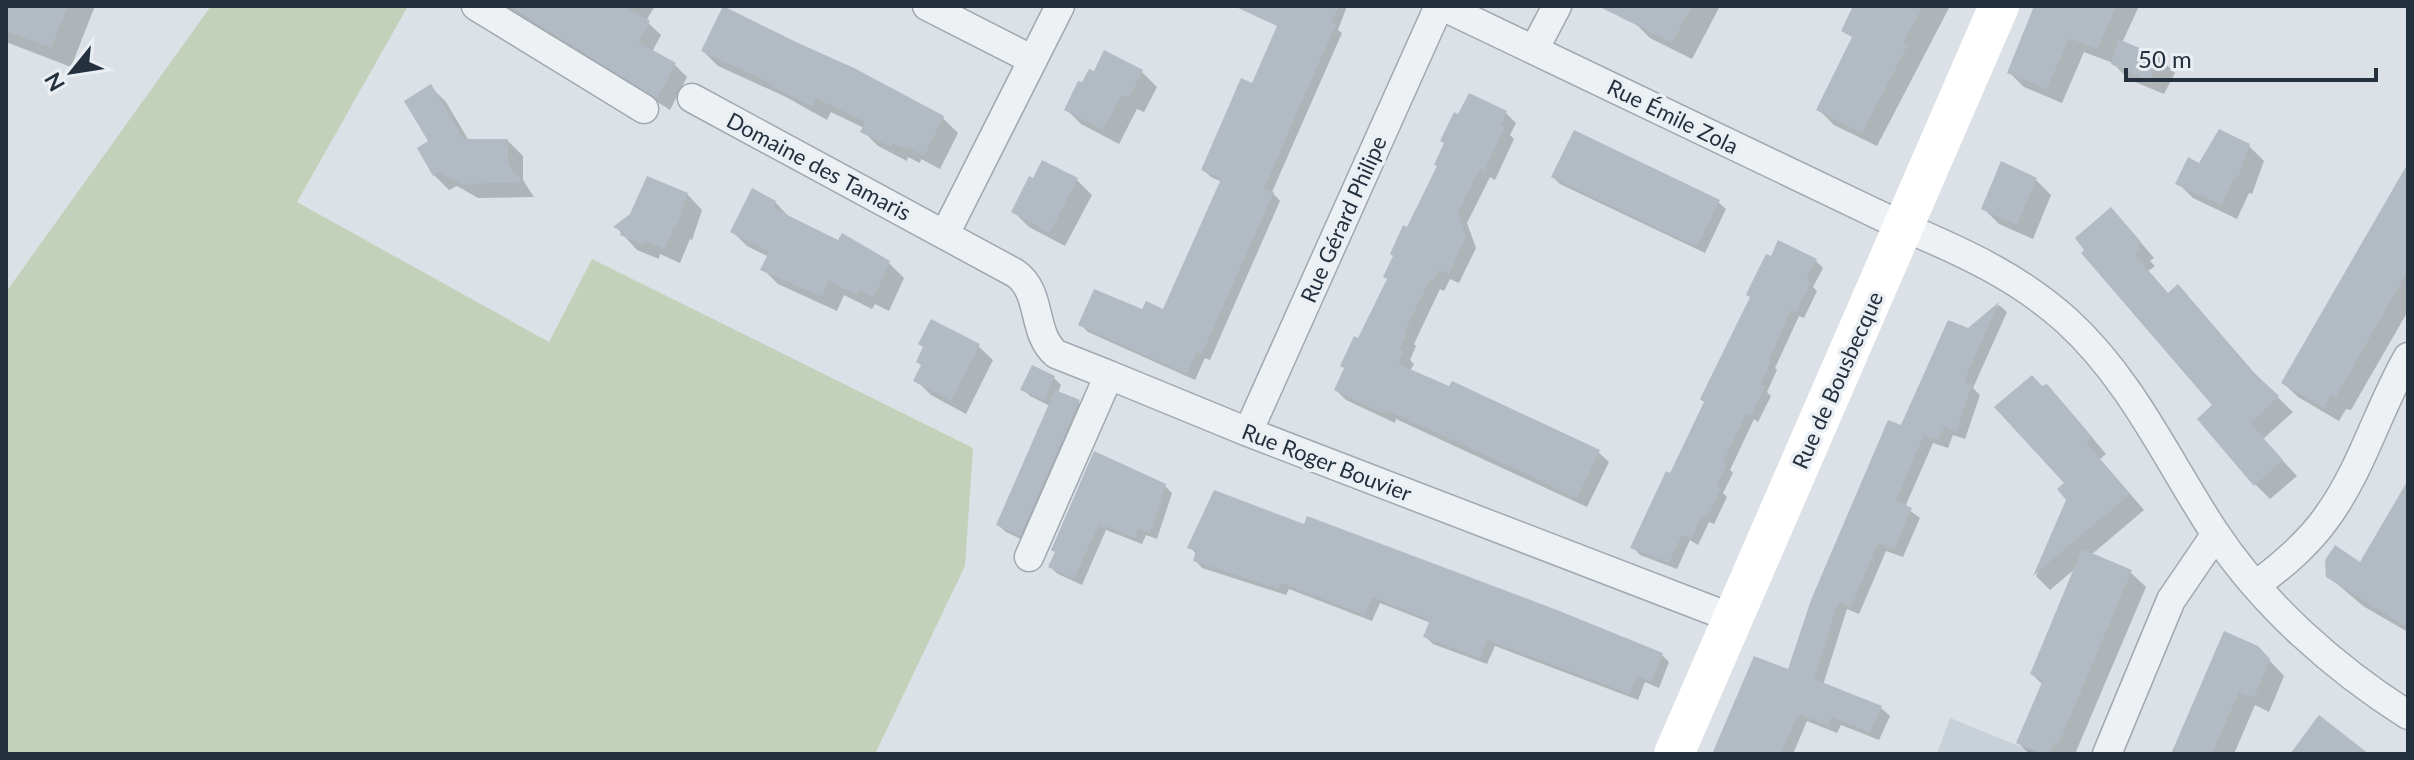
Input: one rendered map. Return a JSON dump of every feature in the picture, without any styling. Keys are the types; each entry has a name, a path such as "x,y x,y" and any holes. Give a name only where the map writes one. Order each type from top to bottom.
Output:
{"street":[{"path":"476,6 644,109"},
{"path":"927,6 1033,60"},
{"path":"945,234 1060,6"},
{"name":"Rue Émile Zola","path":"1440,6 1535,48 1997,269 2042,300 2105,360 2142,411 2216,534 2256,585 2288,620 2334,662 2408,715"},
{"name":"Rue Gérard Philipe","path":"1248,432 1440,6"},
{"path":"1535,48 1557,6"},
{"name":"Rue de Bousbecque","path":"1674,754 1999,6"},
{"name":"Domaine des Tamaris","path":"692,98 1022,277 1031,292 1042,337 1049,348 1056,354 1109,375"},
{"path":"2256,585 2295,554 2328,516 2349,480 2408,357"},
{"path":"1029,557 1109,375"},
{"name":"Rue Roger Bouvier","path":"1109,375 1248,432 1732,618"},
{"path":"2107,754 2171,600 2216,534"}],"shaded area":[{"path":"1950,718 2039,754 1937,754"}],"green space":[{"path":"211,6 408,6 297,202 549,342 592,259 973,448 965,566 875,754 6,754 6,292"}],"building":[{"path":"6,6 68,6 51,48 6,31"},
{"path":"509,6 623,6 650,21 638,42 676,63 657,99"},
{"path":"723,6 854,68 944,116 924,156 906,146 905,149 893,144 891,147 860,132 865,122 816,98 812,107 774,85 701,51"},
{"path":"1234,6 1339,6 1331,22 1336,24 1264,188 1274,192 1202,354 1197,352 1187,374 1078,325 1094,289 1142,309 1146,301 1163,309 1221,179 1201,170 1241,78 1252,83 1277,26"},
{"path":"1598,6 1692,6 1672,43"},
{"path":"1853,6 1923,6 1903,43 1908,45 1862,133 1816,110 1852,37 1841,31"},
{"path":"2034,6 2117,6 2097,49 2069,38 2047,89 2007,73"},
{"path":"2118,39 2161,57 2149,81 2111,64"},
{"path":"1104,50 1143,70 1129,98 1122,95 1103,130 1064,110 1078,81 1082,82 1089,69 1094,71"},
{"path":"431,84 464,139 508,139 508,163 522,182 461,184 440,172 433,176 417,148 428,141 404,101"},
{"path":"1469,93 1507,111 1500,125 1505,127 1484,171 1480,168 1458,212 1466,236 1449,274 1439,270 1433,282 1430,280 1404,333 1407,334 1400,349 1404,352 1398,364 1449,386 1452,381 1600,450 1577,498 1386,410 1384,414 1334,390 1344,368 1340,366 1354,336 1358,338 1387,279 1383,277 1403,225 1407,227 1437,166 1434,165 1444,143 1440,141 1454,112 1458,114"},
{"path":"2219,129 2250,144 2237,180 2234,179 2221,205 2175,184 2188,157 2199,163"},
{"path":"1574,130 1720,200 1697,247 1551,177"},
{"path":"1042,160 1078,178 1050,233 1011,212 1029,176 1033,178"},
{"path":"2001,161 2037,178 2017,225 1981,209"},
{"path":"2408,163 2408,270 2336,397 2331,395 2324,408 2281,383"},
{"path":"647,176 688,193 665,249 645,241 643,245 620,235 621,231 613,227 630,214"},
{"path":"752,188 776,201 773,208 838,240 842,233 890,261 874,297 860,290 857,295 829,281 822,297 760,270 769,252 730,232"},
{"path":"2111,207 2141,242 2137,245 2141,250 2135,255 2168,293 2178,284 2251,370 2279,396 2250,423 2283,460 2254,486 2197,419 2212,405 2081,253 2084,250 2075,238"},
{"path":"1778,240 1817,259 1806,280 1811,282 1796,312 1791,310 1769,360 1760,385 1765,387 1751,416 1746,414 1723,462 1727,464 1716,486 1721,488 1707,518 1702,516 1691,539 1682,535 1669,563 1630,548 1666,471 1670,473 1704,402 1700,399 1750,297 1746,295 1752,282 1766,254 1771,256"},
{"path":"1999,302 1964,381 1972,385 1956,432 1944,427 1939,440 1924,435 1896,500 1912,508 1894,550 1878,543 1851,607 1838,602 1814,679 1882,706 1870,733 1832,717 1828,726 1798,714 1781,754 1712,754 1754,656 1788,669 1811,600 1888,420 1901,425 1948,320 1968,328"},
{"path":"931,319 980,344 951,401 913,381 921,365 916,362 923,347 918,344"},
{"path":"1032,365 1055,376 1045,400 1020,390"},
{"path":"2032,375 2042,386 2047,384 2093,438 2086,443 2130,494 2033,576 2066,500 2057,489 2064,483 1994,407"},
{"path":"1055,390 1080,400 1020,536 996,525"},
{"path":"1094,451 1166,484 1150,533 1138,529 1135,538 1099,524 1074,579 1048,567 1055,552 1051,550"},
{"path":"2408,480 2408,628 2326,577 2325,560 2335,545 2360,562"},
{"path":"1214,490 1304,524 1307,516 1663,653 1651,682 1637,676 1630,694 1487,640 1480,658 1423,637 1430,620 1372,597 1365,615 1281,583 1278,589 1193,561 1196,551 1187,548"},
{"path":"2082,549 2132,570 2059,743 2054,742 2049,754 2042,754 2016,743 2043,680 2030,674"},
{"path":"2224,631 2258,646 2270,659 2254,698 2239,692 2212,754 2171,754"},
{"path":"2319,715 2369,754 2290,754"}]}
